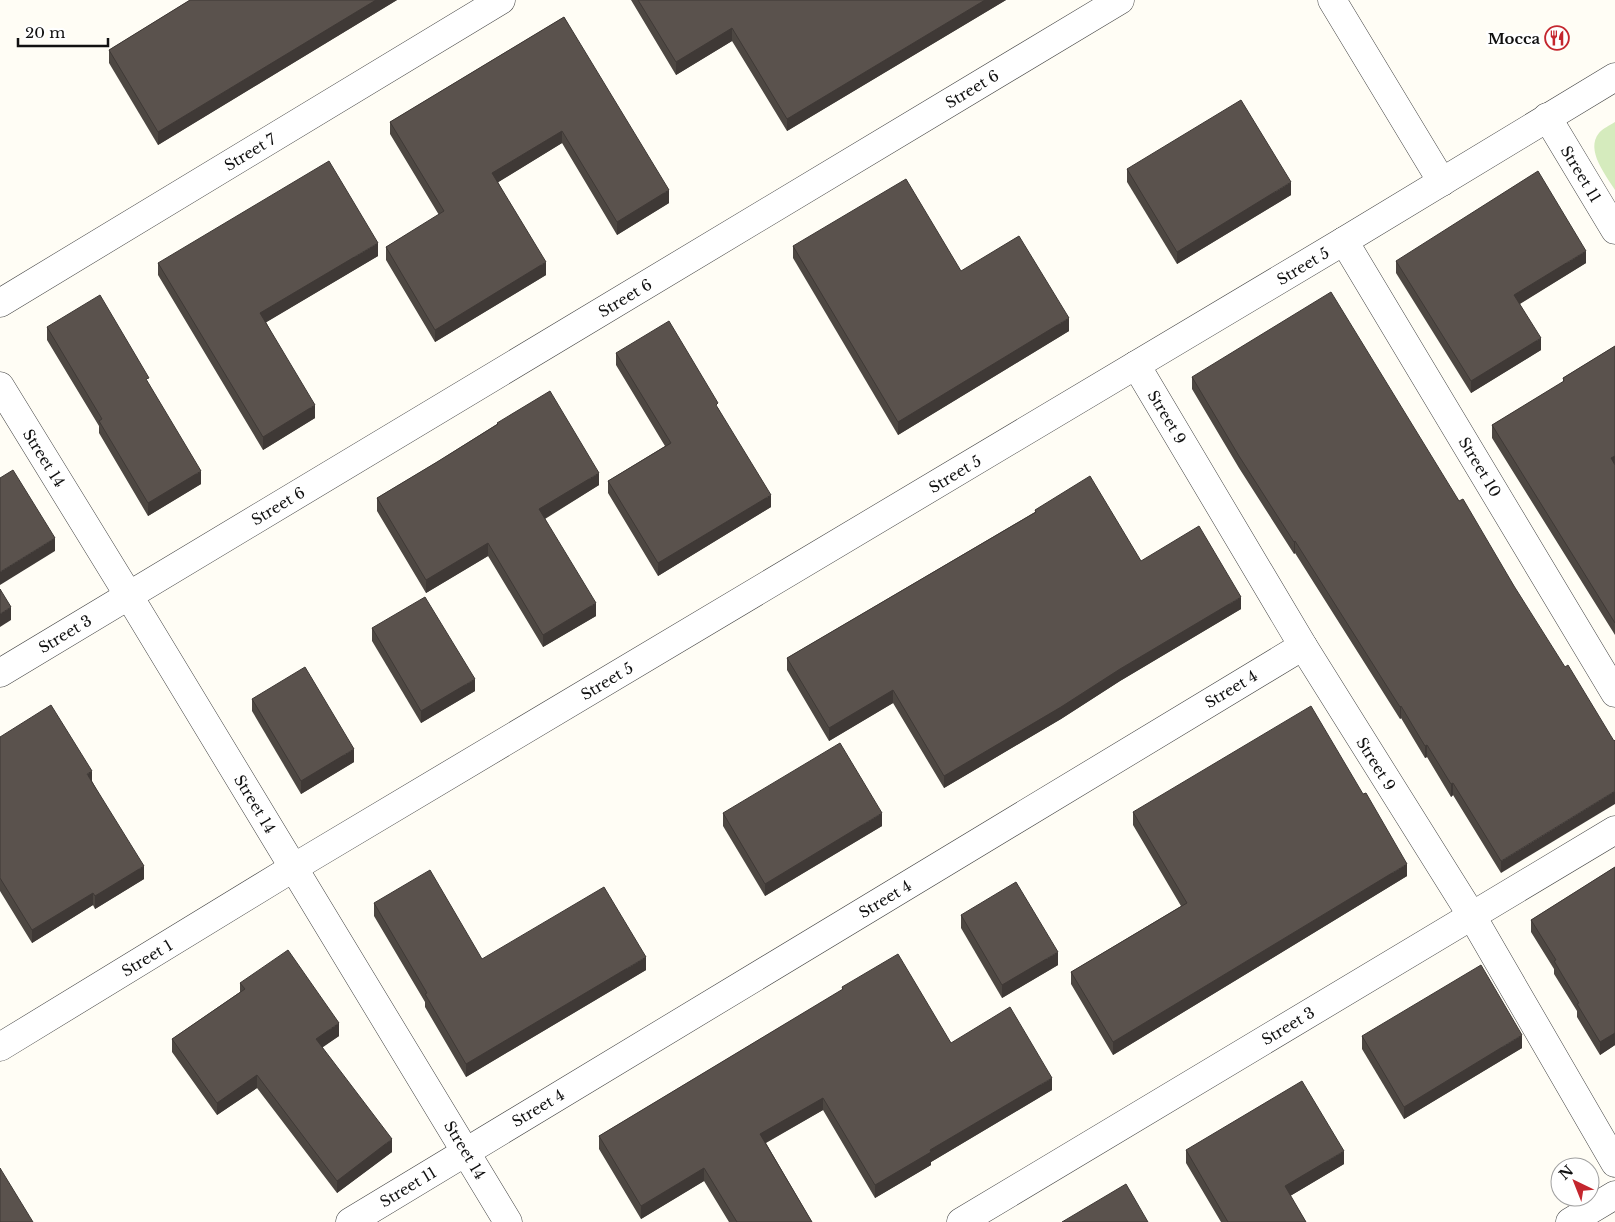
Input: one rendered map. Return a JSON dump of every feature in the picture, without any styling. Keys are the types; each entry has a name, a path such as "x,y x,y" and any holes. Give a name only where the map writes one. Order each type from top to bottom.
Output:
{"street":[{"name":"Street 7","path":"0,303 501,0"},
{"name":"Street 6","path":"129,596 1120,0"},
{"path":"1332,0 1442,182"},
{"name":"Street 5","path":"293,868 1344,242 1615,77"},
{"name":"Street 11","path":"1547,117 1615,230"},
{"name":"Street 10","path":"1344,242 1615,693"},
{"name":"Street 9","path":"1136,365 1302,646 1472,916 1615,1162"},
{"name":"Street 14","path":"0,386 508,1222"},
{"name":"Street 3","path":"0,673 129,596"},
{"name":"Street 4","path":"467,1152 1302,646"},
{"name":"Street 3","path":"961,1222 1615,830"},
{"name":"Street 1","path":"0,1047 293,868"},
{"name":"Street 11","path":"350,1222 467,1152"},
{"path":"1570,1222 1615,1194"}],"green space":[{"path":"1615,122 1615,190 1598,162 1594,147 1599,133"}],"building":[{"path":"190,0 376,0 158,132 109,50"},
{"path":"638,0 985,0 787,119 732,28 676,62"},
{"path":"564,17 669,190 617,222 562,131 492,173 546,262 435,330 386,247 444,211 390,122"},
{"path":"1241,100 1291,182 1177,252 1127,169"},
{"path":"329,161 378,243 260,313 315,405 263,437 158,263"},
{"path":"1538,171 1586,251 1514,295 1541,338 1471,381 1396,261"},
{"path":"906,179 961,271 1019,236 1069,318 898,422 793,246"},
{"path":"1331,292 1459,501 1463,499 1514,586 1565,667 1568,665 1615,740 1615,791 1501,861 1453,783 1451,784 1427,745 1425,746 1239,456 1192,377"},
{"path":"100,295 149,378 146,379 201,471 148,503 99,421 102,419 47,327"},
{"path":"669,321 718,403 716,405 771,495 658,563 608,481 671,443 616,353"},
{"path":"1615,346 1615,456 1611,458 1615,465 1615,623 1492,425 1564,381 1563,378"},
{"path":"550,391 599,473 539,509 596,603 543,635 488,543 426,580 377,498"},
{"path":"13,470 55,538 0,572 0,478"},
{"path":"1090,476 1141,561 1199,526 1241,597 944,776 893,690 829,728 787,658 1036,512 1035,510"},
{"path":"0,589 11,607 0,614"},
{"path":"425,597 475,679 421,711 372,628"},
{"path":"305,667 354,749 301,781 252,699"},
{"path":"51,705 92,771 87,774 144,866 95,896 93,893 32,930 0,878 0,737"},
{"path":"1311,706 1363,794 1366,793 1407,864 1113,1042 1071,972 1187,903 1133,812"},
{"path":"840,743 882,813 765,884 723,813"},
{"path":"1615,867 1615,1033 1600,1042 1577,1004 1579,1003 1554,961 1556,960 1531,920"},
{"path":"430,870 482,959 604,887 646,957 466,1064 374,903"},
{"path":"1016,882 1058,952 1002,985 961,915"},
{"path":"288,950 339,1023 316,1039 392,1139 337,1181 257,1075 217,1103 172,1039 245,989 240,983"},
{"path":"898,954 951,1043 1010,1007 1052,1078 875,1185 823,1098 760,1134 812,1222 737,1222 704,1168 641,1206 599,1136"},
{"path":"1481,965 1522,1035 1404,1107 1362,1036"},
{"path":"1302,1081 1344,1151 1285,1186 1306,1222 1228,1222 1186,1150"},
{"path":"0,1168 33,1222 0,1222"},
{"path":"1126,1184 1148,1222 1062,1222"}],"place":[{"name":"Mocca","path":"1557,38"}]}
